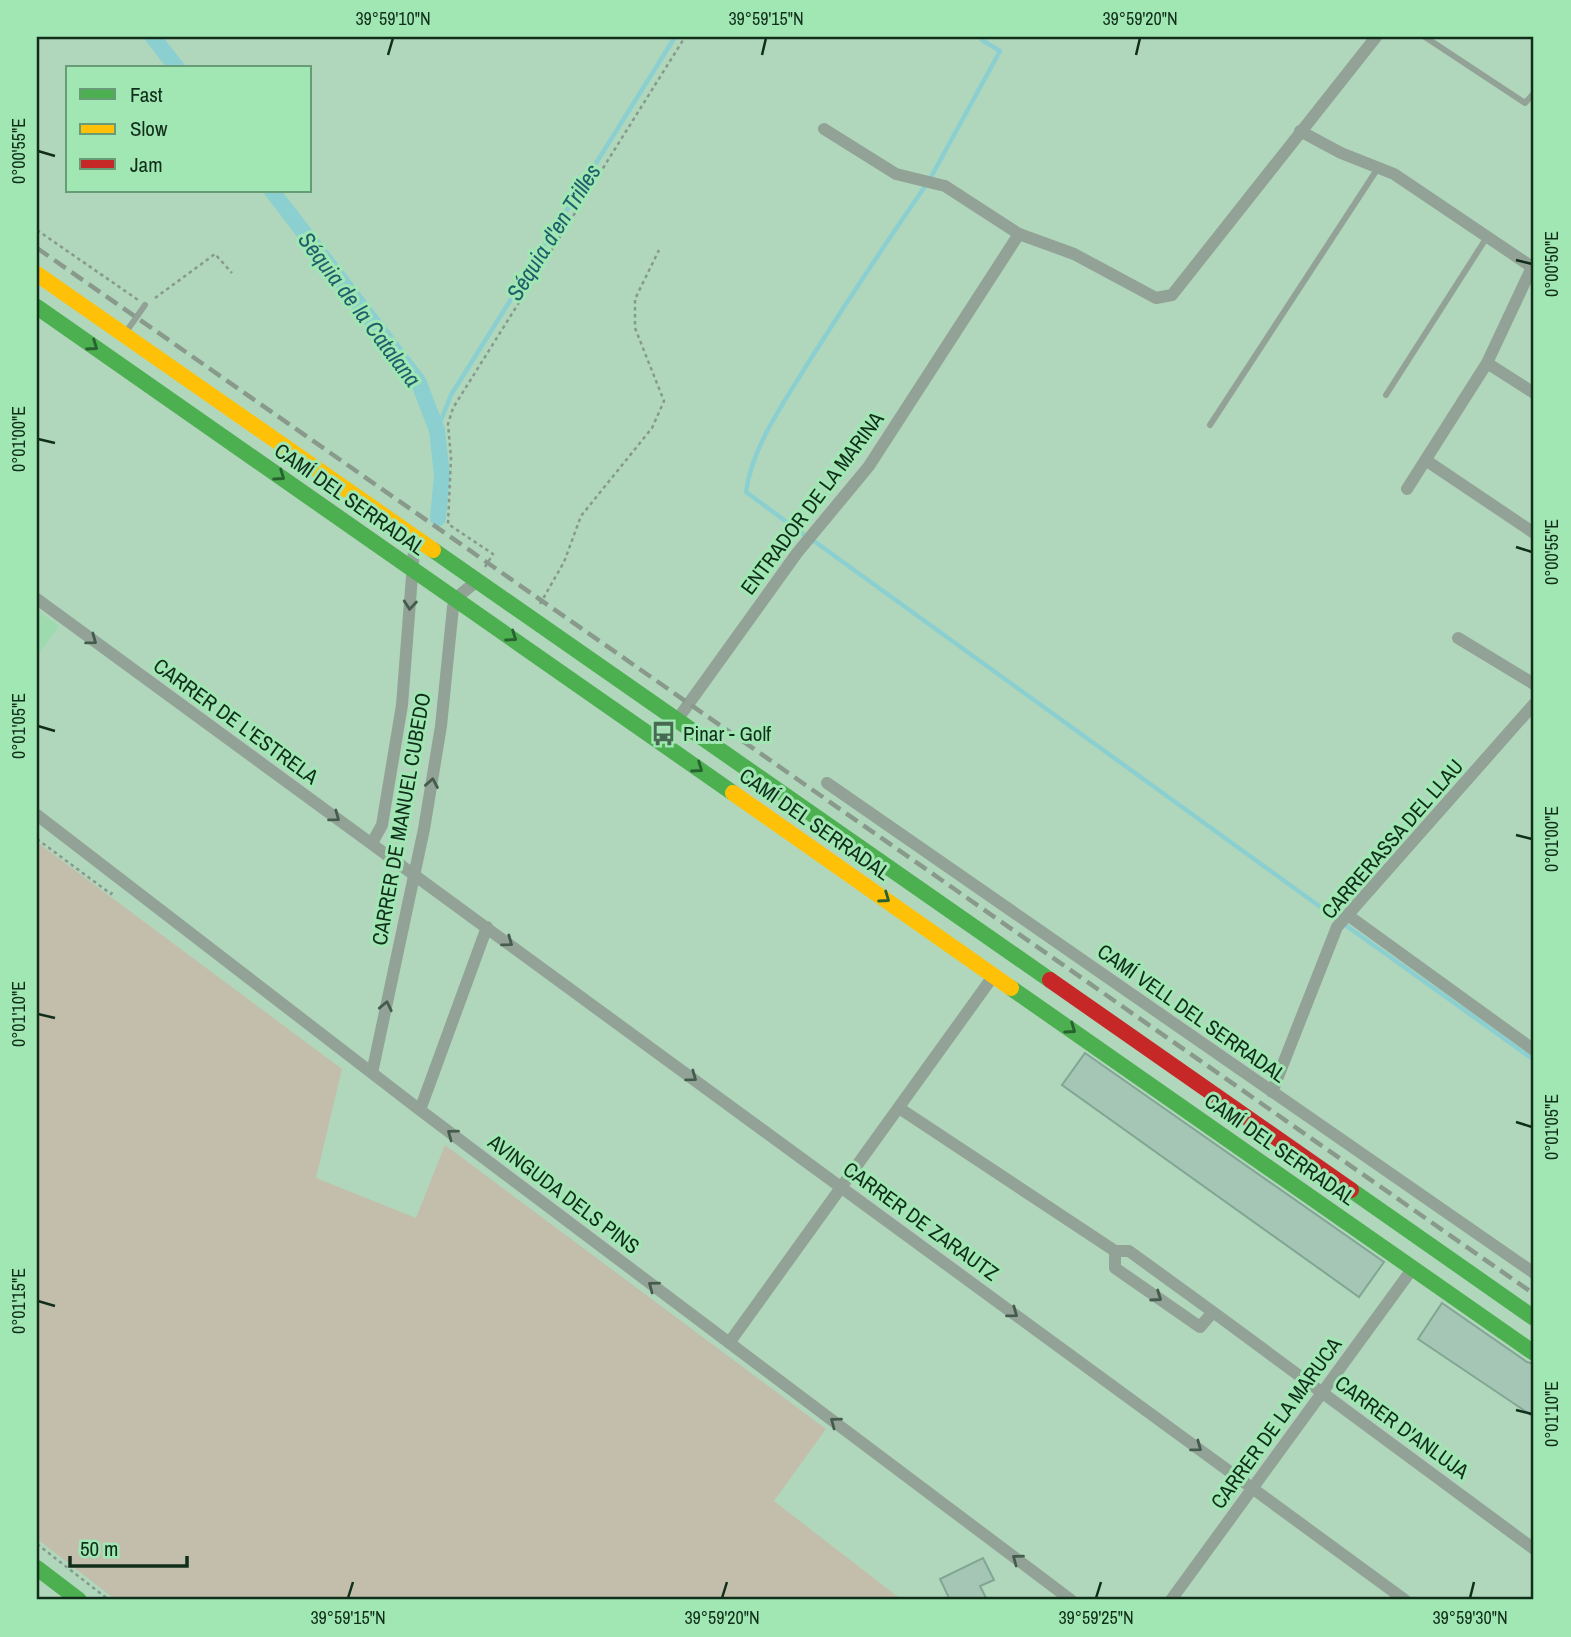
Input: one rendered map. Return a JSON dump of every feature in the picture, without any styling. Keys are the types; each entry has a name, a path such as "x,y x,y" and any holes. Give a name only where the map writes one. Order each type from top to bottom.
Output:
{"street":[{"path":"824,129 896,174 945,186 1019,234 1074,254 1156,298 1172,295 1376,37"},
{"path":"1300,131 1342,153 1394,173 1533,267 1487,363 1407,489"},
{"name":"ENTRADOR DE LA MARINA","path":"677,720 797,553 869,466 1019,234"},
{"name":"CAMÍ DEL SERRADAL","path":"37,274 1534,1318"},
{"name":"CAMÍ DEL SERRADAL","path":"37,307 1534,1353"},
{"path":"1487,363 1534,393"},
{"path":"1427,461 1534,533"},
{"name":"CARRER DE MANUEL CUBEDO","path":"372,844 382,825 402,705 415,537"},
{"path":"456,598 477,581"},
{"name":"CARRER DE MANUEL CUBEDO","path":"372,1073 424,829 441,726 456,598"},
{"name":"CARRER DE L'ESTRELA","path":"37,599 413,873"},
{"path":"1458,638 1534,684"},
{"name":"CARRERASSA DEL LLAU","path":"1272,1092 1337,927 1534,704"},
{"name":"CAMÍ VELL DEL SERRADAL","path":"827,783 1534,1273"},
{"name":"AVINGUDA DELS PINS","path":"37,815 420,1110 1071,1600"},
{"name":"CARRER DE ZARAUTZ","path":"413,873 1405,1600"},
{"path":"1349,916 1534,1050"},
{"path":"420,1110 487,927"},
{"path":"729,1343 994,975"},
{"name":"CARRER D'ANLUJA","path":"899,1108 1115,1251 1129,1251 1534,1549"},
{"name":"CARRER D'ANLUJA","path":"1115,1251 1115,1268 1200,1326 1213,1312"},
{"name":"CARRER DE LA MARUCA","path":"1171,1600 1413,1268"},
{"path":"37,1568 79,1600"}],"lane":[{"path":"1425,37 1525,103 1534,93"},
{"path":"1210,425 1378,168"},
{"path":"1386,395 1488,235"},
{"path":"124,335 145,305"}],"path":[{"path":"477,581 493,554 448,524 449,424 453,408 685,37"},
{"path":"37,230 145,305 215,254 232,273"},
{"path":"532,619 564,562 581,516 652,428 664,401 635,328 635,299 659,250"},
{"path":"37,839 111,894 122,881"},
{"path":"37,1544 110,1600"}],"shaded area":[{"path":"37,610 59,626 37,656"},
{"path":"37,842 342,1069 316,1178 416,1218 445,1145 826,1429 774,1501 902,1600 116,1600 37,1539"}],"building":[{"path":"1085,1053 1384,1262 1359,1297 1062,1085"},
{"path":"1442,1303 1527,1362 1534,1364 1534,1417 1418,1339"},
{"path":"983,1558 994,1580 980,1586 987,1600 950,1600 940,1579"}],"waterway":[{"name":"Séquia de la Catalana","path":"153,37 175,66"},
{"name":"Séquia d'en Trilles","path":"437,430 451,395 675,37"},
{"path":"931,177 1000,51 982,40"},
{"path":"803,534 746,492 749,475 770,425 926,185"},
{"name":"Séquia de la Catalana","path":"273,192 418,381 437,430 442,475 438,518"},
{"path":"814,541 1337,919"},
{"path":"1344,924 1534,1060"}],"railway":[{"path":"37,248 1534,1294"}],"traffic: fast":[{"path":"37,307 733,793"},
{"path":"433,550 1050,980"},
{"path":"1011,988 1534,1353"},
{"path":"1351,1190 1534,1318"},
{"path":"37,1568 79,1600"}],"traffic: slow":[{"path":"37,274 433,550"},
{"path":"733,793 1011,988"}],"traffic: jam":[{"path":"1050,980 1351,1190"}],"place":[{"name":"Pinar - Golf","path":"663,733"}]}
